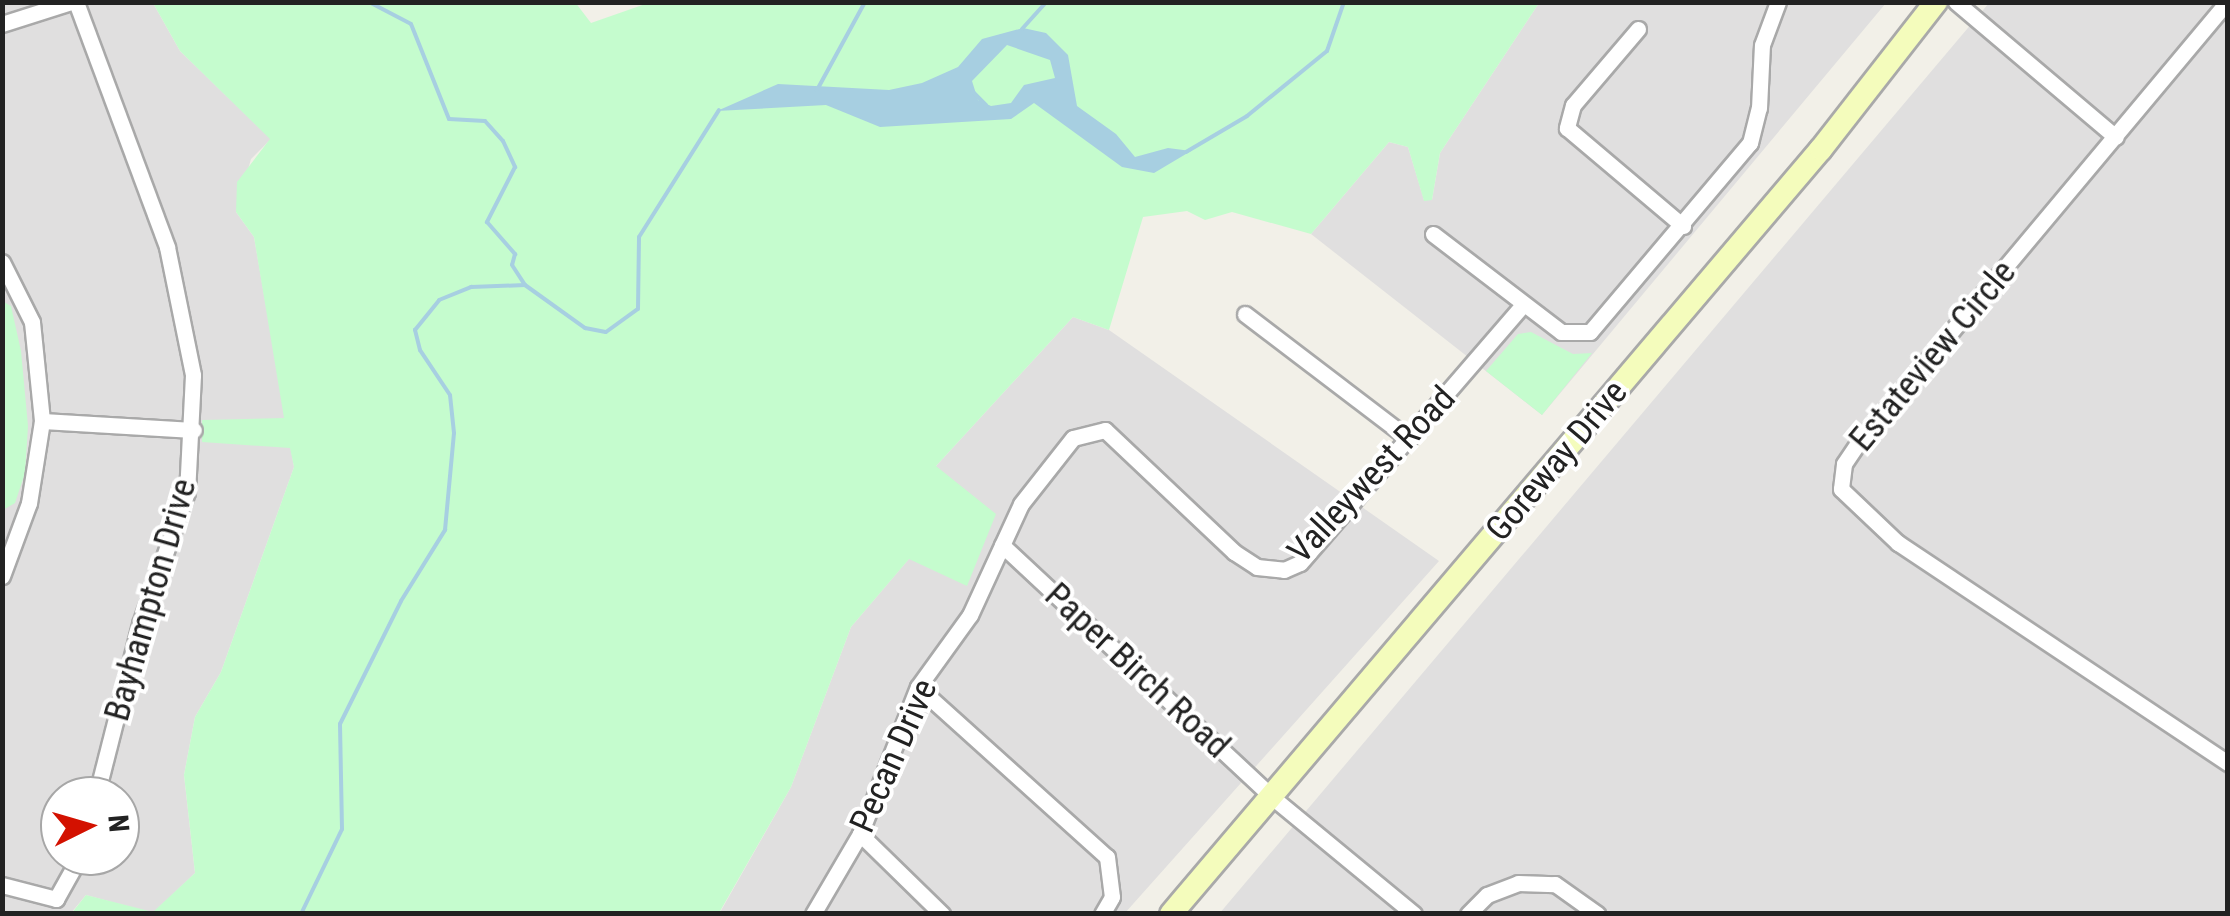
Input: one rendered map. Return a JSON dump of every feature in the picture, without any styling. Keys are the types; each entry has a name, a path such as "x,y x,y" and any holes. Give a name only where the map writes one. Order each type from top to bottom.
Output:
{"street":[{"path":"2,24 73,2"},
{"name":"Bayhampton Drive","path":"73,2 167,247 191,358 194,430 187,492 140,624 101,776"},
{"path":"1434,234 1522,306 1561,332 1584,335 1684,226 1754,133 1762,45 1778,2"},
{"name":"Goreway Drive","path":"1171,914 1812,160 1936,2"},
{"path":"1956,2 2116,137"},
{"name":"Estateview Circle","path":"2227,2 1858,443 1844,464 1842,489 1898,543 2228,763"},
{"path":"1638,29 1573,105 1567,128 1684,226"},
{"path":"2,262 38,349 42,422 18,534 2,576"},
{"name":"Valleywest Road","path":"1002,545 1020,504 1073,438 1105,430 1234,552 1257,567 1284,570 1300,564 1522,306"},
{"path":"1244,314 1409,439"},
{"path":"42,422 194,430"},
{"path":"2,526 18,534"},
{"name":"Paper Birch Road","path":"1002,545 1272,796 1414,914"},
{"name":"Pecan Drive","path":"813,914 860,834 918,687 970,614 1002,545"},
{"path":"918,687 1107,857 1112,897 1102,914"},
{"path":"860,834 942,914"},
{"path":"2,885 56,899 69,876"},
{"path":"1468,914 1487,896 1518,883 1555,884 1598,914"}],"shaded area":[{"path":"2,3 153,3 180,51 271,139 251,159 236,212 254,237 294,467 221,672 195,717 184,775 195,873 153,913 86,895 71,913 3,913"},
{"path":"1539,3 1886,3 1542,415 1311,234 1389,142 1408,147 1424,200 1432,200 1440,153"},
{"path":"1989,3 2227,3 2227,913 1219,914"},
{"path":"1073,317 1109,330 1439,561 1125,913 719,914 791,787 851,627 908,560 936,466"}],"green space":[{"path":"575,2 591,23 651,2 1539,3 1440,153 1432,200 1424,201 1408,147 1389,142 1311,234 1232,212 1205,220 1187,211 1143,217 1109,330 1073,317 936,466 996,514 967,586 909,559 851,627 791,787 719,913 71,914 86,895 153,912 195,873 184,775 195,717 221,672 294,467 290,448 202,442 202,420 284,418 254,237 236,212 237,182 270,139 180,51 153,3"},
{"path":"2,301 11,306 21,351 28,426 25,473 15,503 3,510"},
{"path":"1531,332 1573,354 1592,353 1542,415 1486,371 1518,334"}],"water":[{"path":"1023,28 1046,33 1068,55 1077,106 1116,134 1135,157 1168,148 1191,151 1154,173 1122,167 1034,103 1011,119 880,127 826,105 717,111 778,84 889,90 922,83 958,67 982,39","holes":["1007,45 1050,60 1055,78 1024,85 1011,103 991,106 978,100 972,81"]}],"waterway":[{"path":"369,2 411,24 449,119 485,121 503,141 515,167 487,222 515,254 512,265 525,285 585,328 606,332 638,309 639,237 719,110"},
{"path":"817,90 865,2"},
{"path":"1022,29 1046,2"},
{"path":"1186,152 1247,116 1327,51 1344,2"},
{"path":"972,91 986,105"},
{"path":"301,914 342,829 340,724 401,601 445,530 454,433 450,395 420,350 415,330 439,300 471,287 525,285"}]}
